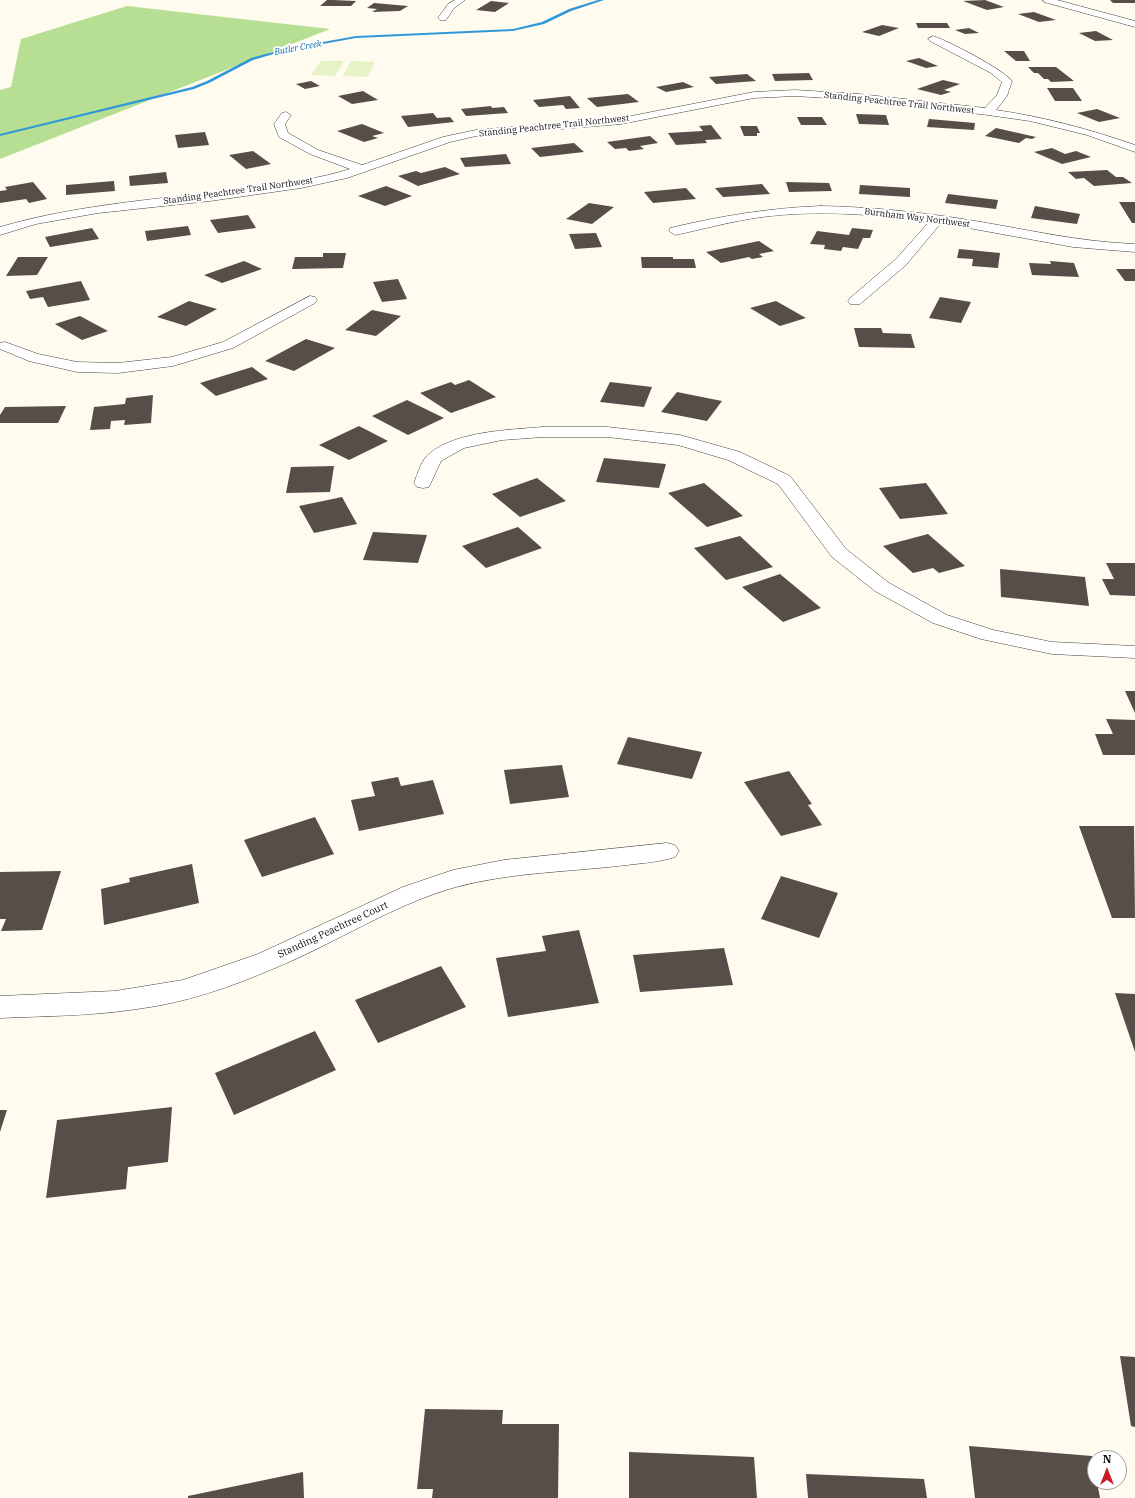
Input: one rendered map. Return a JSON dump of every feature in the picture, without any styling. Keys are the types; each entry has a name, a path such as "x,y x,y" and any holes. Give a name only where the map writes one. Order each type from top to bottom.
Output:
{"street":[{"path":"445,0 460,1"},
{"path":"1047,0 1135,24"},
{"path":"443,18 451,6 460,1"},
{"path":"933,40 995,71 1007,81 1002,96 988,112"},
{"name":"Standing Peachtree Trail Northwest","path":"0,231 34,221 98,209 210,197 302,184 343,174 447,139 469,135 621,120 754,95 795,93 859,97 988,112 1030,118 1083,131 1135,149"},
{"path":"286,115 279,124 283,135 314,152 360,168"},
{"name":"Burnham Way Northwest","path":"676,232 733,218 797,211 873,211 938,219 1062,242 1113,248 1135,248"},
{"path":"855,301 901,262 938,219"},
{"path":"2,344 34,358 77,366 118,368 173,361 228,345 310,300"},
{"path":"422,483 428,465 435,457 459,444 502,435 543,432 607,432 680,440 734,456 784,480 839,554 882,587 940,619 988,635 1052,648 1135,652"},
{"name":"Standing Peachtree Court","path":"0,1007 126,1001 183,990 294,949 390,903 418,891 453,879 496,870 526,866 667,851"}],"green space":[{"path":"127,6 330,29 0,159 0,90 11,87 21,39"},
{"path":"321,61 344,61 335,76 311,75"},
{"path":"351,61 375,62 367,77 343,76"}],"building":[{"path":"327,0 356,1 351,6 320,6"},
{"path":"985,0 1004,7 987,10 963,1"},
{"path":"1110,0 1135,0 1135,3 1113,3"},
{"path":"491,1 509,3 495,12 476,10"},
{"path":"374,3 408,6 400,11 372,12 377,9 367,8"},
{"path":"1034,12 1056,20 1039,22 1018,14"},
{"path":"916,23 947,23 950,28 918,28"},
{"path":"882,25 899,28 879,36 862,32"},
{"path":"969,28 979,33 965,34 955,30"},
{"path":"1096,31 1113,40 1095,41 1079,33"},
{"path":"1004,51 1024,51 1030,61 1016,61"},
{"path":"919,58 938,66 926,68 906,61"},
{"path":"1028,67 1056,67 1074,81 1051,82 1048,79 1044,79 1038,73 1034,73"},
{"path":"809,73 813,80 775,81 772,74"},
{"path":"747,74 756,81 716,84 709,77"},
{"path":"943,80 960,84 944,90 951,92 941,95 917,89"},
{"path":"311,81 320,86 305,89 296,84"},
{"path":"683,82 694,87 666,92 656,87"},
{"path":"1047,88 1073,88 1082,101 1055,101"},
{"path":"363,91 378,100 352,104 338,96"},
{"path":"628,94 639,102 597,107 587,98"},
{"path":"570,96 580,108 566,109 563,105 539,107 533,100"},
{"path":"491,106 492,108 504,107 508,113 466,116 461,109"},
{"path":"1097,109 1120,118 1099,122 1077,113"},
{"path":"433,113 437,118 450,117 454,122 408,127 401,116"},
{"path":"856,114 886,115 889,125 859,124"},
{"path":"797,117 822,117 827,125 801,125"},
{"path":"929,119 975,123 974,130 927,127"},
{"path":"362,124 384,133 372,136 378,138 364,142 337,131"},
{"path":"711,125 722,139 705,140 707,143 676,145 668,133 703,131 699,126"},
{"path":"740,126 757,126 760,133 757,133 757,136 744,136"},
{"path":"996,128 1036,137 1032,139 1026,138 1019,143 985,136"},
{"path":"205,132 209,145 178,148 175,135"},
{"path":"650,136 658,143 640,146 644,149 629,151 626,148 615,149 607,142"},
{"path":"574,143 584,152 540,157 531,148"},
{"path":"1052,148 1065,154 1076,151 1091,157 1062,164 1034,152"},
{"path":"253,151 271,164 246,169 229,155"},
{"path":"506,154 511,164 465,167 460,158"},
{"path":"445,167 460,174 418,186 398,176 416,171 421,173"},
{"path":"1107,170 1116,177 1123,177 1132,183 1094,186 1084,178 1076,179 1068,172"},
{"path":"166,172 168,183 130,186 129,176"},
{"path":"114,181 115,191 66,195 66,185"},
{"path":"33,182 47,199 29,203 26,199 0,203 0,191 7,190 5,187"},
{"path":"786,182 829,183 832,191 789,192"},
{"path":"762,184 770,194 723,197 715,188"},
{"path":"860,185 910,188 910,197 859,194"},
{"path":"386,186 412,196 385,206 358,196"},
{"path":"686,188 696,199 653,203 644,192"},
{"path":"948,194 998,200 996,209 945,203"},
{"path":"1119,202 1135,202 1135,223 1132,223"},
{"path":"589,203 614,207 592,224 566,219"},
{"path":"1035,206 1080,214 1077,224 1031,218"},
{"path":"248,215 256,228 218,233 210,220"},
{"path":"188,226 191,235 147,241 145,231"},
{"path":"92,228 99,239 50,247 45,237"},
{"path":"852,228 873,230 870,238 863,238 858,249 843,247 841,251 824,249 825,245 810,244 817,231 849,235"},
{"path":"596,233 602,247 575,249 569,234"},
{"path":"759,241 774,251 759,254 763,257 752,259 749,257 721,263 706,252"},
{"path":"959,249 1000,253 998,268 972,266 973,259 957,258"},
{"path":"323,253 346,253 343,268 292,269 295,257 323,257"},
{"path":"18,257 48,257 37,275 6,276"},
{"path":"641,257 673,257 673,259 694,259 696,268 642,268"},
{"path":"244,261 262,269 222,283 204,275"},
{"path":"1050,261 1074,263 1079,277 1032,275 1029,263 1051,264"},
{"path":"1116,269 1135,269 1135,281 1125,281"},
{"path":"398,279 407,299 382,302 373,282"},
{"path":"81,281 90,300 48,307 43,297 30,299 26,291"},
{"path":"940,297 971,302 961,323 929,318"},
{"path":"189,301 217,309 186,326 157,317"},
{"path":"776,301 806,318 780,326 750,308"},
{"path":"372,310 401,316 376,336 345,330"},
{"path":"80,316 108,331 82,340 55,324"},
{"path":"854,328 881,328 883,333 911,334 915,348 859,347"},
{"path":"306,339 335,348 294,371 265,361"},
{"path":"252,367 268,379 216,396 200,383"},
{"path":"469,380 496,397 451,413 420,393 451,382 455,385"},
{"path":"610,382 652,387 644,407 600,402"},
{"path":"677,392 722,401 707,421 661,412"},
{"path":"153,395 151,423 124,425 125,420 111,421 110,429 90,430 94,407 125,404 126,398"},
{"path":"407,400 444,418 408,435 372,416"},
{"path":"66,406 58,423 0,423 0,415 5,407"},
{"path":"359,426 388,441 349,460 319,445"},
{"path":"604,458 666,464 659,488 596,482"},
{"path":"334,466 330,492 286,493 291,467"},
{"path":"537,478 566,501 520,517 492,494"},
{"path":"704,483 743,516 707,527 668,493"},
{"path":"926,483 948,514 900,519 879,488"},
{"path":"342,497 357,524 314,533 299,506"},
{"path":"518,527 542,548 486,568 462,546"},
{"path":"373,532 427,535 418,563 363,560"},
{"path":"928,534 965,566 939,573 933,568 913,573 883,546"},
{"path":"740,536 773,567 726,580 694,548"},
{"path":"1106,563 1135,563 1135,596 1110,595 1102,579 1114,579"},
{"path":"1000,569 1085,577 1089,606 1001,597"},
{"path":"780,574 821,608 783,622 742,587"},
{"path":"1125,691 1135,691 1135,713"},
{"path":"1106,719 1135,720 1135,755 1103,755 1095,734 1113,734"},
{"path":"628,737 702,752 692,779 617,764"},
{"path":"562,765 569,797 510,804 504,770"},
{"path":"789,771 812,804 808,805 822,825 781,836 744,782"},
{"path":"398,777 401,786 433,780 444,814 359,831 351,800 375,796 371,782"},
{"path":"315,817 334,854 262,877 244,840"},
{"path":"1079,826 1134,826 1135,918 1112,918"},
{"path":"192,864 199,903 104,925 101,889 130,882 129,878"},
{"path":"61,871 42,930 1,931 6,919 0,919 0,872"},
{"path":"781,876 838,893 819,938 761,919"},
{"path":"579,930 599,1003 508,1017 496,958 546,951 542,936"},
{"path":"724,948 733,985 640,992 633,955"},
{"path":"441,966 466,1007 378,1043 355,1000"},
{"path":"1115,993 1135,994 1135,1052"},
{"path":"315,1031 336,1070 234,1115 215,1073"},
{"path":"172,1107 168,1162 128,1167 126,1189 46,1198 57,1120"},
{"path":"0,1110 7,1110 0,1132"},
{"path":"1120,1356 1135,1357 1135,1427 1131,1426"},
{"path":"425,1409 503,1410 502,1424 559,1424 558,1498 432,1498 433,1489 417,1489"},
{"path":"969,1446 1087,1456 1087,1490 1098,1490 1100,1498 975,1498"},
{"path":"629,1452 754,1457 757,1498 629,1498"},
{"path":"303,1472 304,1498 188,1498 188,1496"},
{"path":"806,1474 924,1479 927,1498 808,1498"}],"waterway":[{"name":"Butler Creek","path":"0,135 193,88 208,82 252,59 284,50 356,37 513,30 543,23 570,10 602,0"}]}
